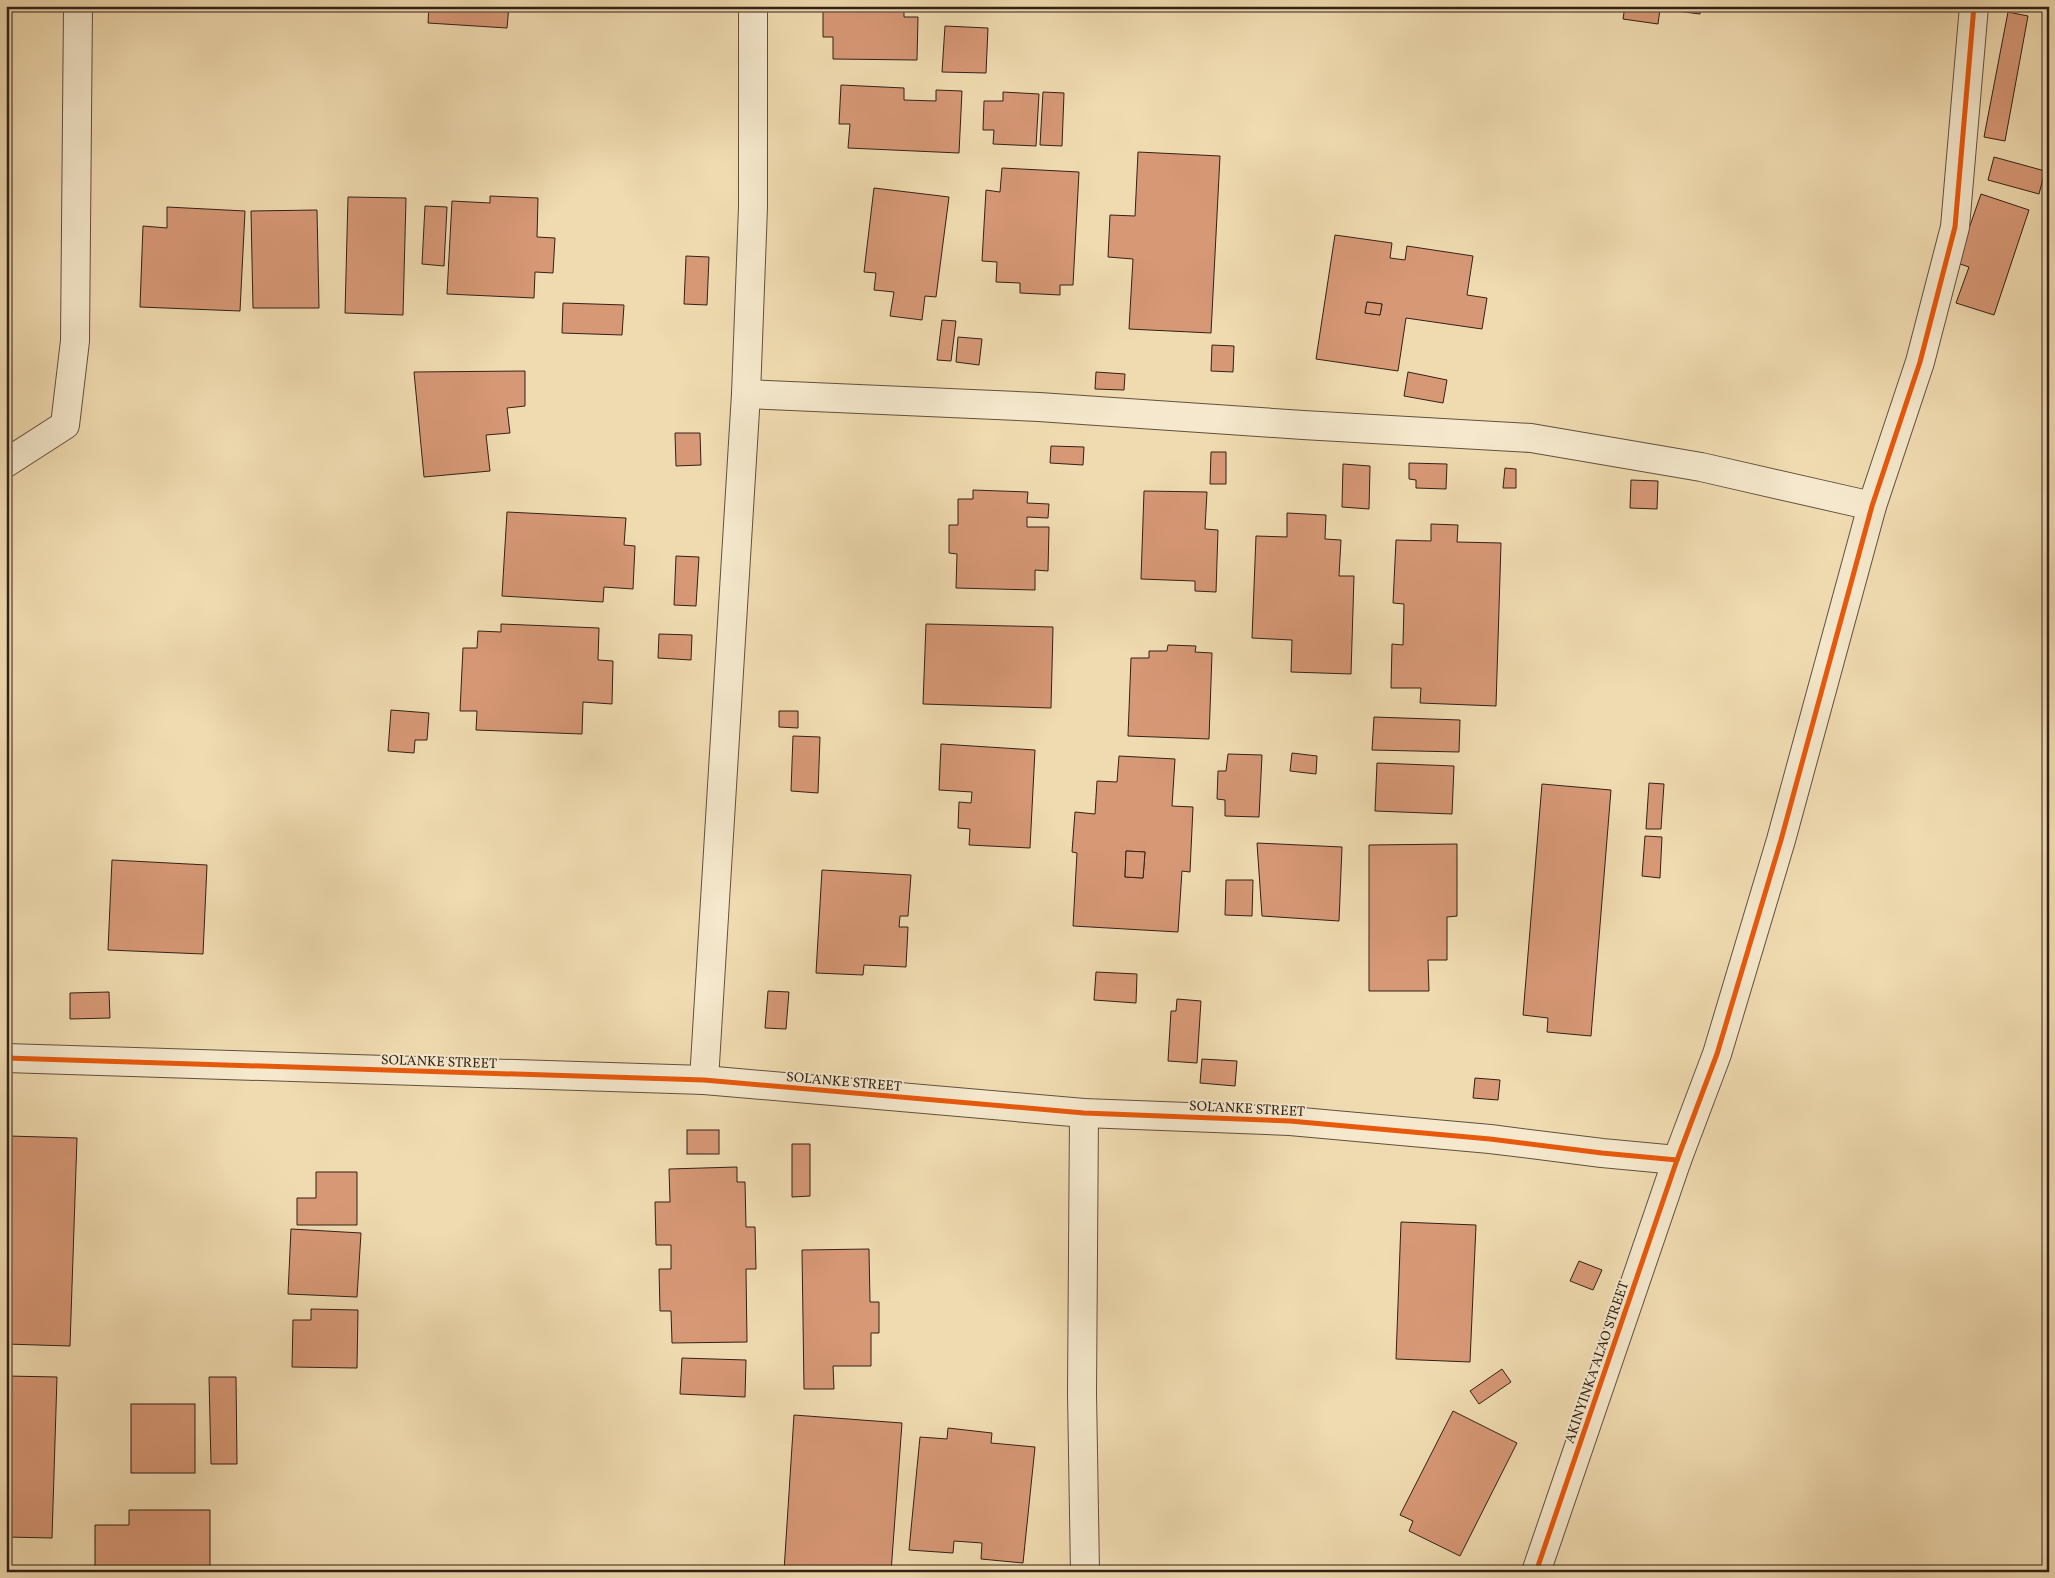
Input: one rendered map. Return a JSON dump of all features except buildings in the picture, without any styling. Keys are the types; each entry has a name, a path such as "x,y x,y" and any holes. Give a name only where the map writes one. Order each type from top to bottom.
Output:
{"street":[{"path":"6,463 65,425 75,341 78,6"},
{"path":"704,1080 746,394 753,207 753,6"},
{"name":"AKINYINKA ALAO STREET","path":"1536,1572 1677,1160 1717,1054 1779,850 1872,506 1920,362 1955,227 1974,6"},
{"path":"746,394 1039,407 1531,438 1701,467 1872,506"},
{"name":"SOLANKE STREET","path":"6,1058 704,1080 1084,1113 1290,1121 1490,1139 1677,1160"},
{"path":"1084,1113 1082,1393 1085,1572"}],"cycle path":[{"path":"1536,1572 1677,1160 1717,1054 1781,840 1872,506 1920,362 1955,227 1974,6"},
{"path":"6,1058 704,1080 1084,1113 1290,1121 1490,1139 1677,1160"}]}
